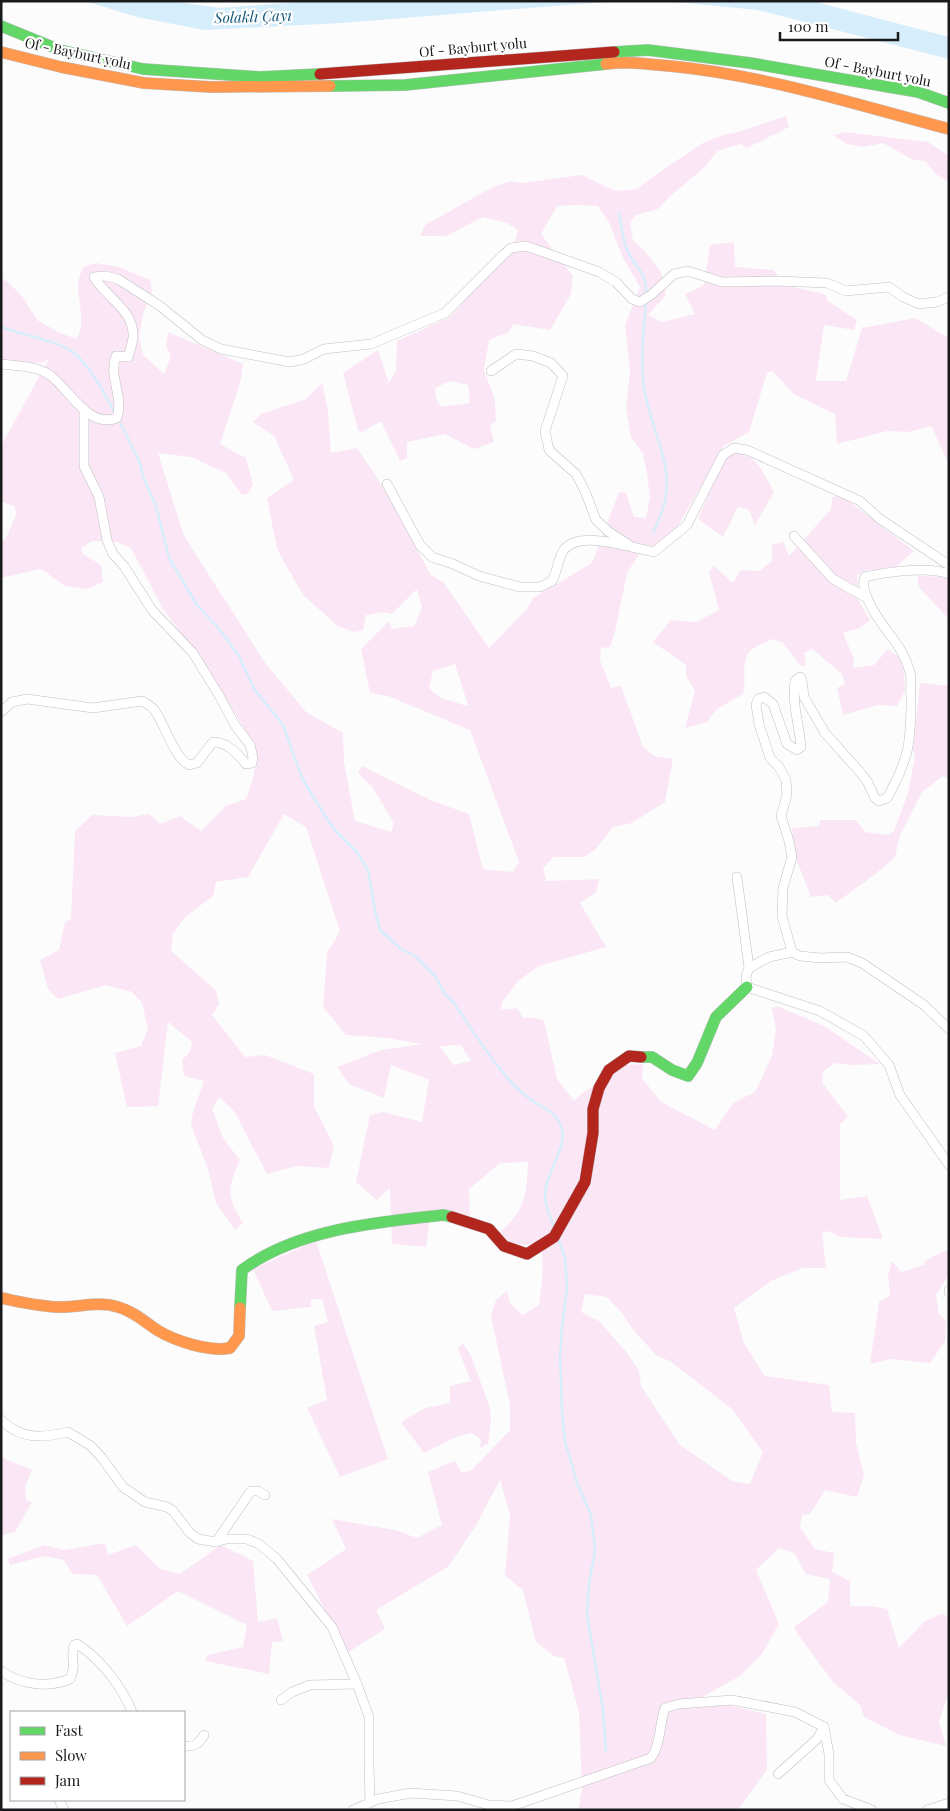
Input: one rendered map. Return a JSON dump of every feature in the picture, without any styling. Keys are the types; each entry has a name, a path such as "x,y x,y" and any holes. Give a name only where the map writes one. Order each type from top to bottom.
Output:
{"main road":[{"name":"Of - Bayburt yolu","path":"1,26 60,50 143,69 260,77 320,75 533,57 648,50 750,63 909,90 949,129"},
{"name":"Of - Bayburt yolu","path":"1,52 61,67 144,83 212,87 405,85 622,62 709,70 792,88 900,116 931,110 949,103"},
{"path":"900,116 897,104 901,95 909,90"},
{"path":"1,1298 53,1307 101,1304 119,1306 159,1331 199,1346 220,1350 230,1348 239,1336 242,1270 254,1260 340,1228 444,1215 489,1229 504,1246 527,1254 554,1237 586,1182 593,1133 593,1109 609,1070 628,1056 652,1057 672,1070 688,1076 696,1069 716,1017 747,987"}],"street":[{"path":"1,364 31,368 49,375 93,418 109,421 117,418 119,410 112,365 116,356 128,357 133,337 131,322 124,309 99,285 94,277 105,276 118,279 160,306 202,340 221,348 290,362 304,359 324,349 371,344 444,313 511,248 526,246 599,272 616,282 632,299 640,302 651,295 674,274 688,271 722,282 778,281 827,283 846,291 889,288 919,304 937,302 949,297"},
{"path":"491,371 516,354 533,356 551,363 563,376 545,431 549,450 576,474 585,490 596,520 609,532 632,547"},
{"path":"1,712 12,702 27,699 93,708 142,701 157,712 170,739 184,762 189,765 197,763 213,742 225,744 240,756 246,764 252,763 253,757 250,745 235,726 193,653 152,610 124,566 113,554 107,540 99,496 84,466 84,409"},
{"path":"388,484 420,545 432,558 453,564 479,576 520,587 540,587 552,581 564,550 579,541 593,540 654,552 687,525 723,455 734,448 748,450 860,501 886,524 949,565"},
{"path":"794,536 833,579 867,598"},
{"path":"792,952 782,916 783,888 792,857 781,816 787,795 786,780 779,766 770,758 759,724 756,705 758,699 764,697 773,704 787,744 797,750 801,747 794,707 794,690 795,681 800,677 804,697 825,733 860,771 875,798 880,801 887,798 905,761 910,741 910,673 900,651 885,630 867,598 863,588 863,580 865,577 905,570 949,574"},
{"path":"737,877 749,968 746,976 747,987 820,1011 864,1036 889,1065 900,1095 949,1165"},
{"path":"749,968 768,957 792,952 800,956 820,958 847,957 862,963 924,1005 949,1029"},
{"path":"1,1420 10,1428 34,1437 48,1437 68,1432 91,1446 123,1487 145,1502 167,1507 198,1540 216,1542 226,1538 247,1539 259,1544 277,1559 332,1627 357,1684 369,1717 368,1765 370,1802"},
{"path":"216,1542 251,1490 265,1495"},
{"path":"1,1671 26,1683 60,1683 70,1679 75,1669 72,1652 74,1645 77,1644 98,1661 128,1701 132,1711"},
{"path":"281,1700 292,1692 310,1685 357,1684"},
{"path":"353,1810 370,1802 411,1793 457,1796 488,1805 512,1806 651,1758 657,1750 660,1721 665,1708 679,1704 732,1700 795,1712 824,1727"},
{"path":"778,1774 817,1739 824,1727"},
{"path":"824,1727 829,1754 829,1780 843,1799 872,1810"},
{"path":"185,1746 193,1746 201,1741 204,1735"},
{"path":"927,1810 949,1803"}],"shaded area":[{"path":"786,116 789,127 747,148 740,144 717,151 706,166 670,196 658,209 636,215 630,223 633,241 643,249 661,272 666,295 648,315 662,322 695,314 685,294 704,285 710,245 734,242 735,267 773,270 788,286 825,294 828,301 857,320 854,330 824,325 816,381 846,381 862,328 915,318 949,338 949,464 931,426 908,432 887,431 837,444 835,414 794,394 772,371 767,373 749,432 724,446 677,528 657,546 645,545 627,573 615,632 610,647 601,648 600,660 611,688 621,686 643,747 654,756 673,759 665,802 632,823 613,827 595,850 584,857 554,857 543,868 546,881 599,879 596,892 580,903 606,947 539,966 518,981 502,1002 501,1010 517,1008 523,1018 536,1018 544,1021 557,1079 574,1101 584,1092 627,1065 643,1064 642,1078 661,1102 715,1130 733,1103 755,1092 772,1056 776,1030 772,1008 777,1006 824,1026 880,1064 851,1065 835,1063 823,1071 822,1082 848,1117 840,1124 840,1200 867,1196 883,1239 841,1237 829,1231 822,1233 826,1268 802,1268 771,1281 734,1308 744,1343 765,1376 829,1385 832,1412 855,1413 856,1443 864,1475 857,1497 825,1490 810,1514 802,1515 800,1527 815,1549 834,1553 832,1572 850,1581 850,1606 870,1606 887,1609 899,1648 925,1621 943,1613 949,1619 949,1691 939,1722 946,1746 899,1735 864,1717 860,1705 833,1682 794,1627 828,1602 830,1579 806,1574 794,1553 779,1548 756,1570 779,1624 762,1654 740,1676 704,1696 706,1707 728,1705 766,1714 767,1770 738,1810 578,1810 582,1790 579,1712 564,1658 554,1656 536,1642 523,1590 505,1576 510,1515 500,1480 475,1527 449,1566 376,1610 385,1629 347,1653 307,1575 346,1549 332,1519 395,1530 417,1538 442,1525 428,1472 455,1461 462,1473 472,1470 510,1430 510,1405 491,1316 496,1300 507,1291 510,1304 523,1315 539,1305 543,1265 540,1241 529,1245 513,1243 500,1232 520,1209 527,1183 528,1162 500,1163 469,1189 470,1216 441,1210 431,1212 426,1247 392,1244 390,1188 377,1200 356,1182 370,1115 383,1112 422,1122 429,1080 391,1065 384,1098 349,1084 337,1067 381,1050 422,1044 387,1038 346,1035 323,1007 327,953 340,931 306,827 284,814 248,877 216,882 213,896 185,917 173,934 171,951 216,990 219,1004 212,1015 245,1057 265,1055 314,1074 314,1107 334,1146 329,1168 297,1166 267,1174 234,1111 219,1097 212,1109 223,1138 240,1160 230,1192 231,1199 243,1223 235,1230 216,1203 208,1169 191,1125 193,1112 204,1081 184,1076 182,1060 190,1052 192,1042 168,1022 158,1106 127,1107 115,1053 141,1046 148,1029 142,1003 132,992 106,985 58,999 48,989 40,960 59,950 65,922 71,919 75,831 92,815 131,817 149,814 160,824 180,816 201,831 226,806 246,799 254,773 256,747 207,668 163,609 131,548 117,542 92,541 81,548 83,554 101,565 103,582 87,589 65,586 41,569 1,578 1,539 5,540 16,515 15,507 1,501 1,446 49,359 41,363 1,360 1,278 8,282 22,296 37,320 58,332 76,339 81,327 78,283 83,267 96,263 119,267 150,280 152,292 143,314 139,336 143,355 164,374 171,357 166,345 168,332 243,364 241,380 220,444 246,458 253,484 248,494 242,495 226,473 191,457 158,453 184,536 266,664 306,712 343,733 344,762 355,821 391,832 394,823 373,788 358,773 362,766 433,801 469,814 483,869 513,872 519,862 470,730 388,696 370,693 361,649 389,621 392,629 414,626 422,608 417,589 392,614 382,612 366,615 363,630 354,632 338,626 303,595 277,549 267,498 294,480 274,436 253,422 261,414 306,399 322,383 328,410 331,453 357,448 380,482 431,575 444,583 489,648 527,609 533,598 592,563 619,492 626,493 634,517 646,518 650,497 647,474 643,454 631,437 626,409 630,371 625,325 640,287 623,258 609,222 598,206 557,206 541,234 573,276 571,294 550,330 513,324 509,332 489,340 484,370 495,400 496,421 490,425 494,442 474,449 445,434 407,442 407,458 400,461 381,421 362,432 358,430 343,373 378,350 389,383 396,370 397,341 450,317 475,289 512,253 518,230 507,223 483,217 446,236 420,236 425,225 493,187 511,181 522,183 582,175 615,191 637,189 703,143 723,135 735,133","holes":["450,381 468,385 470,403 441,407 436,398 435,388","455,664 468,705 441,698 429,688 433,671","461,1045 471,1061 453,1065 440,1046","585,1294 607,1297 657,1356 670,1361 732,1409 763,1452 750,1484 732,1481 680,1445 641,1386 639,1371 628,1354 599,1321 581,1312"]},
{"path":"845,132 928,142 949,156 949,182 936,174 925,161 913,160 883,143 864,147 847,144 833,135"},
{"path":"737,453 756,462 774,492 755,525 749,510 738,507 723,537 698,519 721,467 727,457"},
{"path":"842,496 914,551 897,566 886,570 868,570 857,575 859,601 870,620 860,628 843,633 854,659 853,668 874,665 888,649 899,657 904,671 905,691 897,706 877,705 843,715 837,688 845,684 842,674 812,649 804,653 806,665 802,667 782,642 771,639 752,649 747,655 744,666 743,694 717,709 707,722 685,728 695,691 686,676 686,665 653,642 671,620 696,622 719,610 709,572 714,566 733,583 741,570 760,571 772,561 772,545 783,542 789,556 831,509 832,497"},
{"path":"917,575 949,578 949,619 919,587"},
{"path":"920,683 949,686 949,778 943,776 922,792 900,835 895,857 836,903 828,895 811,897 795,856 792,828 819,826 820,820 856,820 865,832 888,835 894,831 908,793 915,757 913,749"},
{"path":"316,1241 388,1459 340,1477 307,1408 327,1400 314,1326 328,1322 322,1299 311,1299 311,1307 272,1311 253,1269"},
{"path":"949,1249 949,1274 936,1295 939,1314 946,1321 945,1341 930,1363 891,1359 870,1364 879,1302 890,1296 888,1275 892,1261 901,1272 924,1265 925,1261"},
{"path":"463,1343 471,1356 490,1408 491,1421 488,1444 480,1448 481,1440 472,1433 456,1437 424,1453 401,1422 425,1408 450,1403 450,1386 471,1381 458,1349"},
{"path":"1,1457 32,1470 25,1487 26,1500 32,1502 15,1532 1,1535"},
{"path":"105,1543 108,1555 136,1545 160,1569 180,1574 221,1545 253,1561 258,1622 277,1618 283,1641 272,1642 269,1674 205,1661 207,1655 243,1647 247,1625 178,1591 127,1626 97,1575 72,1574 64,1560 44,1556 10,1565 8,1559 44,1545 64,1550"}],"water":[{"name":"Solaklı Çayı","path":"85,1 170,1 221,8 310,1 618,1 341,23 204,30 137,17"},
{"path":"665,1 812,1 949,37 949,59 758,10"}],"waterway":[{"path":"619,214 625,245 645,280 646,296"},
{"path":"646,302 642,355 644,387 664,458 666,475 666,493 662,512 653,532"},
{"path":"1,327 49,341 74,353 91,372 113,410"},
{"path":"121,424 139,461 144,479 156,506 169,558 197,605 221,631 240,658 254,689 283,725 302,778 325,816 334,829 357,852 368,870 380,930 401,949 415,956 435,976 445,994 454,1003 506,1076 527,1097 553,1114 560,1123 563,1137 559,1153 548,1179 545,1196 553,1225"},
{"path":"559,1241 565,1257 567,1287 560,1356 562,1412 565,1442 577,1483 591,1515 595,1550 589,1584 587,1615 603,1709 606,1751"}],"traffic: fast":[{"path":"1,26 60,50 143,69 260,77 320,74"},
{"path":"614,52 648,50 750,63 918,92 949,103"},
{"path":"330,86 405,85 606,64"},
{"path":"641,1057 652,1057 672,1070 688,1076 697,1063 716,1017 747,987"},
{"path":"240,1308 242,1270 264,1256 287,1245 312,1236 365,1225 444,1215 452,1217"}],"traffic: slow":[{"path":"1,52 61,67 144,83 211,87 330,86"},
{"path":"606,64 654,64 741,76 811,92 949,129"},
{"path":"1,1298 54,1307 111,1305 129,1311 157,1330 173,1338 192,1345 222,1349 230,1348 239,1336 240,1308"}],"traffic: jam":[{"path":"320,74 614,52"},
{"path":"452,1217 489,1229 504,1246 527,1254 554,1237 585,1182 593,1133 593,1109 599,1088 609,1070 629,1056 641,1057"}]}
